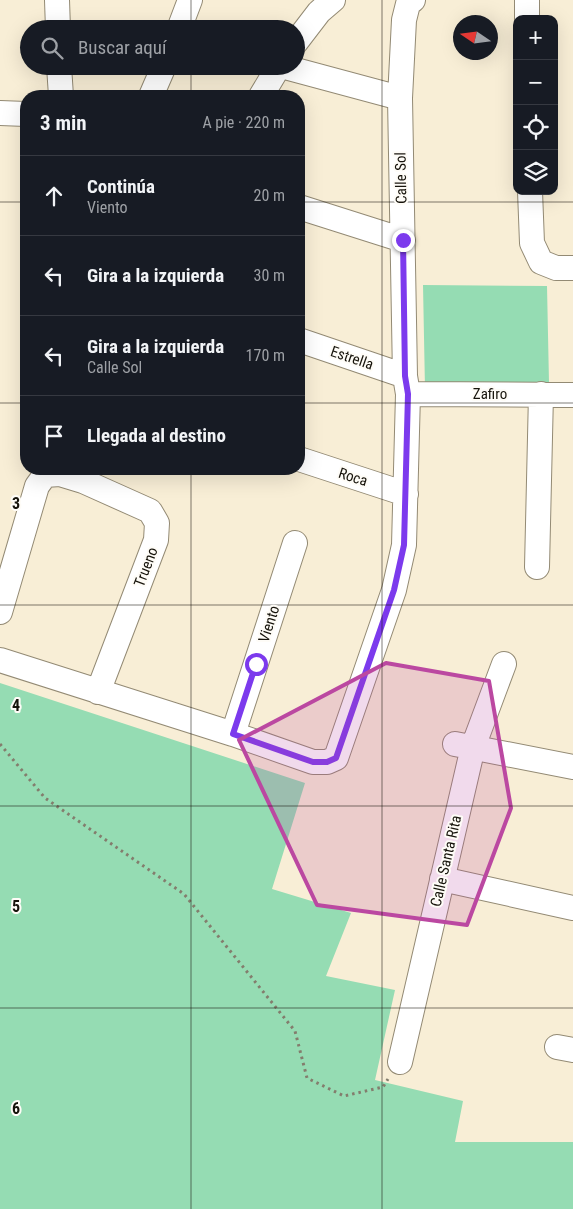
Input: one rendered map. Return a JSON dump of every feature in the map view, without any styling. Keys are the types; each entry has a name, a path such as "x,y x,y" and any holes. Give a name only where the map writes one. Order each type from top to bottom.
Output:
{"street":[{"path":"57,0 58,20"},
{"path":"182,20 190,0"},
{"path":"305,30 319,12 332,0"},
{"name":"Calle Sol","path":"233,734 313,762 327,762 336,758 394,590 404,545 406,494 406,385 400,98 404,20 408,4 413,0"},
{"path":"527,0 527,15"},
{"path":"305,73 400,98"},
{"path":"60,75 61,90"},
{"path":"154,90 160,75"},
{"path":"265,90 274,75"},
{"path":"0,113 20,114"},
{"path":"530,195 532,243 541,262 556,268 573,268"},
{"path":"305,209 403,240"},
{"name":"Estrella","path":"305,343 406,385"},
{"name":"Zafiro","path":"406,385 573,395"},
{"path":"537,567 541,394"},
{"name":"Roca","path":"305,461 406,494"},
{"name":"Trueno","path":"0,612 37,486 45,475"},
{"name":"Trueno","path":"85,475 150,511 157,522 156,540 98,692"},
{"name":"Viento","path":"233,734 295,543"},
{"path":"0,660 233,734"},
{"name":"Calle Santa Rita","path":"400,1062 442,879 464,745 504,664"},
{"path":"464,745 573,767"},
{"path":"442,879 573,908"}],"path":[{"path":"0,744 46,798 184,894 295,1032 307,1078 344,1096 382,1087 400,1062"}],"highlighted area":[{"path":"386,663 489,681 511,808 467,925 317,905 239,740"}],"green space":[{"path":"423,285 547,286 549,383 425,389"},
{"path":"0,683 305,783 272,889 351,913 326,976 395,990 375,1080 463,1101 455,1142 573,1142 573,1209 0,1209"}],"route":[{"path":"256,664 233,734 313,762 327,762 336,758 394,590 404,545 408,394 405,376 403,240"}]}
